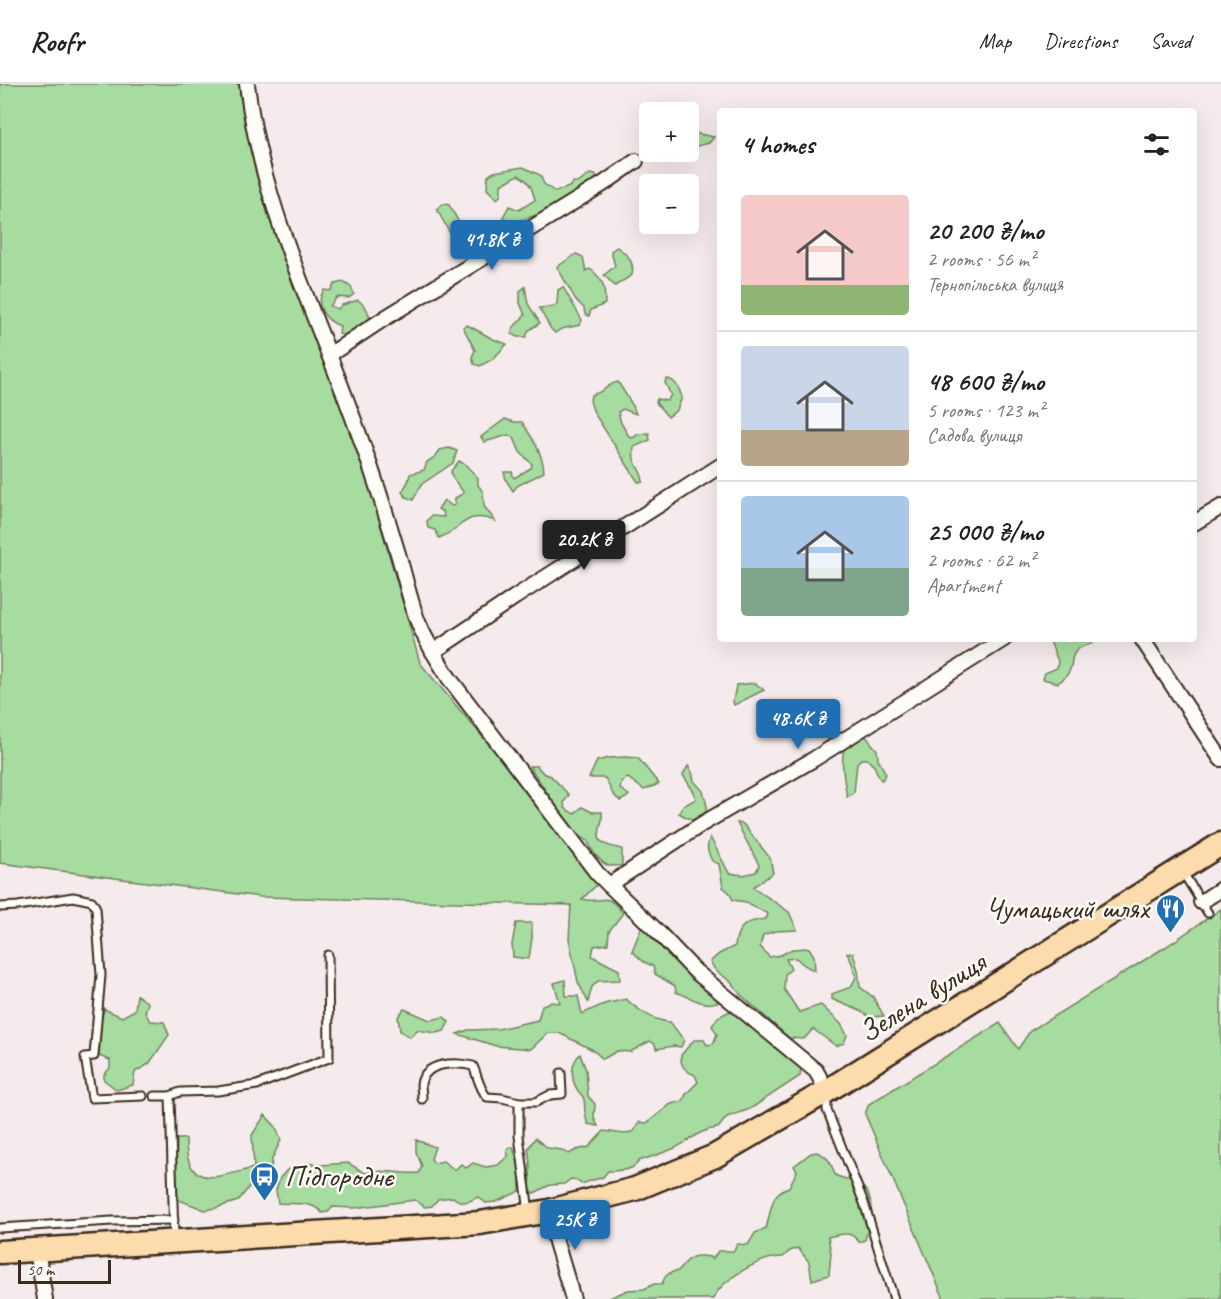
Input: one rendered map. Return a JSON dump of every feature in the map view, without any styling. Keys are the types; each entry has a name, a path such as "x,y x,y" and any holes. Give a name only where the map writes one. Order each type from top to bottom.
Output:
{"highway":[{"name":"Зелена вулиця","path":"0,1252 37,1250 174,1230 480,1223 539,1213 635,1189 715,1156 806,1104 1221,844"}],"street":[{"path":"247,84 264,166 296,270 360,438 419,623 433,652 449,678 597,873 695,971 816,1071 827,1091"},
{"path":"329,355 603,184 636,161"},
{"path":"433,652 717,468"},
{"path":"1197,521 1221,507"},
{"path":"609,885 702,824 814,759 999,642"},
{"path":"1144,642 1221,759"},
{"path":"1205,908 1221,889"},
{"path":"539,1213 556,1242 573,1299"},
{"path":"37,1250 45,1299"}],"lane":[{"path":"1181,869 1205,908"},
{"path":"0,907 73,897 92,901 96,908 101,975 94,1056 85,1057 92,1098 143,1096"},
{"path":"154,1096 170,1096 180,1092 218,1091 257,1085 329,1058 328,955"},
{"path":"422,1099 421,1083 424,1076 431,1069 446,1064 461,1063 473,1066 481,1090 487,1097 519,1102 536,1102 550,1095 562,1094 561,1073"},
{"path":"827,1091 827,1110 864,1203 894,1299"},
{"path":"0,1228 112,1221 174,1230 170,1096"},
{"path":"519,1102 519,1136 539,1213"}],"green space":[{"path":"0,84 240,84 281,247 353,429 420,663 603,879 582,899 607,900 623,913 609,931 608,944 594,946 592,956 619,970 620,980 598,981 592,987 588,1002 578,982 569,939 571,905 261,897 0,863"},
{"path":"699,134 714,137 709,143 699,146"},
{"path":"523,167 540,175 544,184 555,192 569,187 573,182 578,183 590,174 596,175 598,180 552,209 512,224 503,217 509,206 519,210 535,200 528,182 518,175 501,185 501,195 497,199 487,189 488,176 494,172"},
{"path":"443,204 449,205 474,249 466,251 453,238 437,210"},
{"path":"617,247 629,259 633,270 632,275 615,286 604,275 615,266 611,251"},
{"path":"576,254 583,257 586,271 590,269 595,273 604,289 605,304 591,310 589,316 585,314 584,308 576,300 557,267"},
{"path":"343,282 351,287 354,294 349,298 337,297 330,306 338,309 342,305 358,300 367,309 370,320 346,335 339,334 340,326 325,316 320,306 324,290 330,291 335,284"},
{"path":"525,287 528,304 540,323 529,330 526,337 517,337 512,334 513,328 525,315 520,303 520,291"},
{"path":"563,287 582,320 580,325 561,329 555,333 539,308 553,307 557,304 558,290"},
{"path":"467,325 507,344 493,359 480,366 474,364 472,357 475,350 463,327"},
{"path":"666,379 675,383 682,397 677,410 668,417 656,403 657,399 667,401 671,395 665,383"},
{"path":"618,382 636,414 623,409 618,412 621,423 630,438 638,434 649,433 650,440 634,447 633,454 643,482 638,482 594,413 590,401 591,395"},
{"path":"505,419 522,422 539,452 544,472 517,486 513,491 504,472 512,472 514,478 531,468 532,464 520,452 514,438 508,435 484,442 481,437"},
{"path":"449,448 457,451 453,463 422,484 413,500 406,497 402,492 410,474 424,470 427,462 440,450"},
{"path":"459,461 478,478 478,485 483,492 484,506 495,521 485,518 470,519 439,538 435,530 428,528 427,521 431,516 444,517 443,512 438,509 444,500 452,506 455,505 455,498 464,493 452,477 451,471"},
{"path":"1050,642 1092,642 1079,648 1073,657 1068,673 1058,683 1043,679 1045,673 1057,668 1058,661"},
{"path":"755,683 764,690 734,705 736,685"},
{"path":"864,734 877,750 878,759 886,774 882,780 880,779 874,766 867,759 861,759 857,763 854,792 847,797 843,770 844,749 850,741"},
{"path":"626,757 638,758 659,784 644,790 628,778 622,781 620,789 629,795 620,801 613,794 605,778 589,778 597,761"},
{"path":"529,766 537,766 543,773 551,776 569,795 564,802 565,808 574,814 582,807 592,812 602,812 600,840 622,849 622,866 609,866 604,863 595,854 588,841 570,830"},
{"path":"688,766 694,781 703,791 707,806 705,816 698,819 688,818 679,813 683,806 696,799 683,775"},
{"path":"737,823 743,824 770,858 773,873 753,887 789,912 797,930 775,931 763,935 760,946 769,957 781,955 792,949 809,948 814,956 815,971 796,958 786,959 791,969 785,974 784,989 799,1012 821,1005 841,1024 847,1035 844,1043 836,1046 813,1029 804,1039 789,1038 741,995 730,981 716,971 710,962 719,954 735,946 738,933 744,925 766,919 768,914 746,902 733,900 723,887 719,864 712,861 709,854 710,837 729,873 743,875 756,872 759,865"},
{"path":"1221,909 1221,1299 944,1299 865,1114 869,1104 1000,1023 1018,1049 1030,1031 1167,946"},
{"path":"516,923 532,923 529,959 513,957 512,944"},
{"path":"641,928 650,930 723,1000 710,1003 699,1002 676,992 675,986 655,974 653,966 644,962 632,951"},
{"path":"847,953 853,953 860,987 873,997 884,1016 870,1017 832,999 832,994 851,987 856,977"},
{"path":"565,980 566,996 578,996 582,1014 604,1004 626,999 646,1015 670,1022 684,1040 681,1047 656,1049 655,1044 650,1041 630,1052 617,1051 603,1059 593,1050 559,1033 548,1033 531,1049 496,1046 457,1034 468,1030 498,1029 538,1020 542,1005 551,1002 560,1003 554,983"},
{"path":"137,995 148,1003 145,1012 150,1021 164,1022 169,1035 149,1064 135,1072 133,1085 117,1090 104,1080 104,1075 110,1068 110,1060 99,1056 101,1021 104,1009 122,1017 135,1010"},
{"path":"736,1008 802,1061 800,1076 750,1109 727,1117 718,1128 695,1136 675,1148 639,1161 629,1169 608,1171 603,1177 581,1184 571,1179 564,1184 550,1185 534,1193 530,1189 528,1149 535,1138 548,1148 569,1154 589,1147 604,1131 624,1134 634,1131 639,1122 647,1123 671,1104 683,1101 686,1094 698,1082 695,1075 684,1068 681,1055 694,1040 704,1040 707,1045 713,1044 717,1034 712,1026 718,1017"},
{"path":"404,1009 430,1020 444,1017 449,1022 444,1031 436,1033 417,1030 410,1037 400,1031 398,1017"},
{"path":"580,1054 586,1070 588,1096 595,1104 594,1118 598,1126 588,1124 584,1099 573,1080 573,1066"},
{"path":"265,1115 276,1127 281,1140 272,1159 270,1178 261,1185 250,1186 238,1201 216,1208 205,1210 179,1200 175,1184 177,1139 186,1139 187,1156 191,1167 198,1174 217,1176 254,1168 252,1135"},
{"path":"416,1140 435,1147 431,1159 434,1163 443,1161 455,1170 461,1164 466,1168 473,1163 486,1167 498,1165 508,1156 507,1149 513,1147 520,1169 520,1191 496,1202 486,1203 478,1197 462,1202 453,1197 438,1199 432,1206 425,1207 415,1200 355,1208 333,1207 328,1212 322,1213 313,1206 278,1203 276,1190 280,1178 287,1170 307,1163 320,1165 348,1163 365,1173 379,1171 419,1173 422,1166 416,1152"},
{"path":"817,1152 829,1161 835,1175 858,1183 865,1189 871,1202 871,1217 865,1240 859,1242 849,1234 828,1237 831,1253 829,1275 812,1280 809,1262 798,1248 783,1257 764,1260 744,1270 725,1284 713,1299 607,1299 628,1290 662,1284 668,1274 678,1271 685,1262 695,1256 710,1257 712,1260 718,1251 734,1251 737,1244 748,1245 755,1233 766,1228 772,1203 778,1194 789,1187 797,1171 794,1166 811,1153"}],"place":[{"name":"Чумацький шлях","path":"1170,934"},
{"name":"Підгороднє","path":"264,1202"}]}
